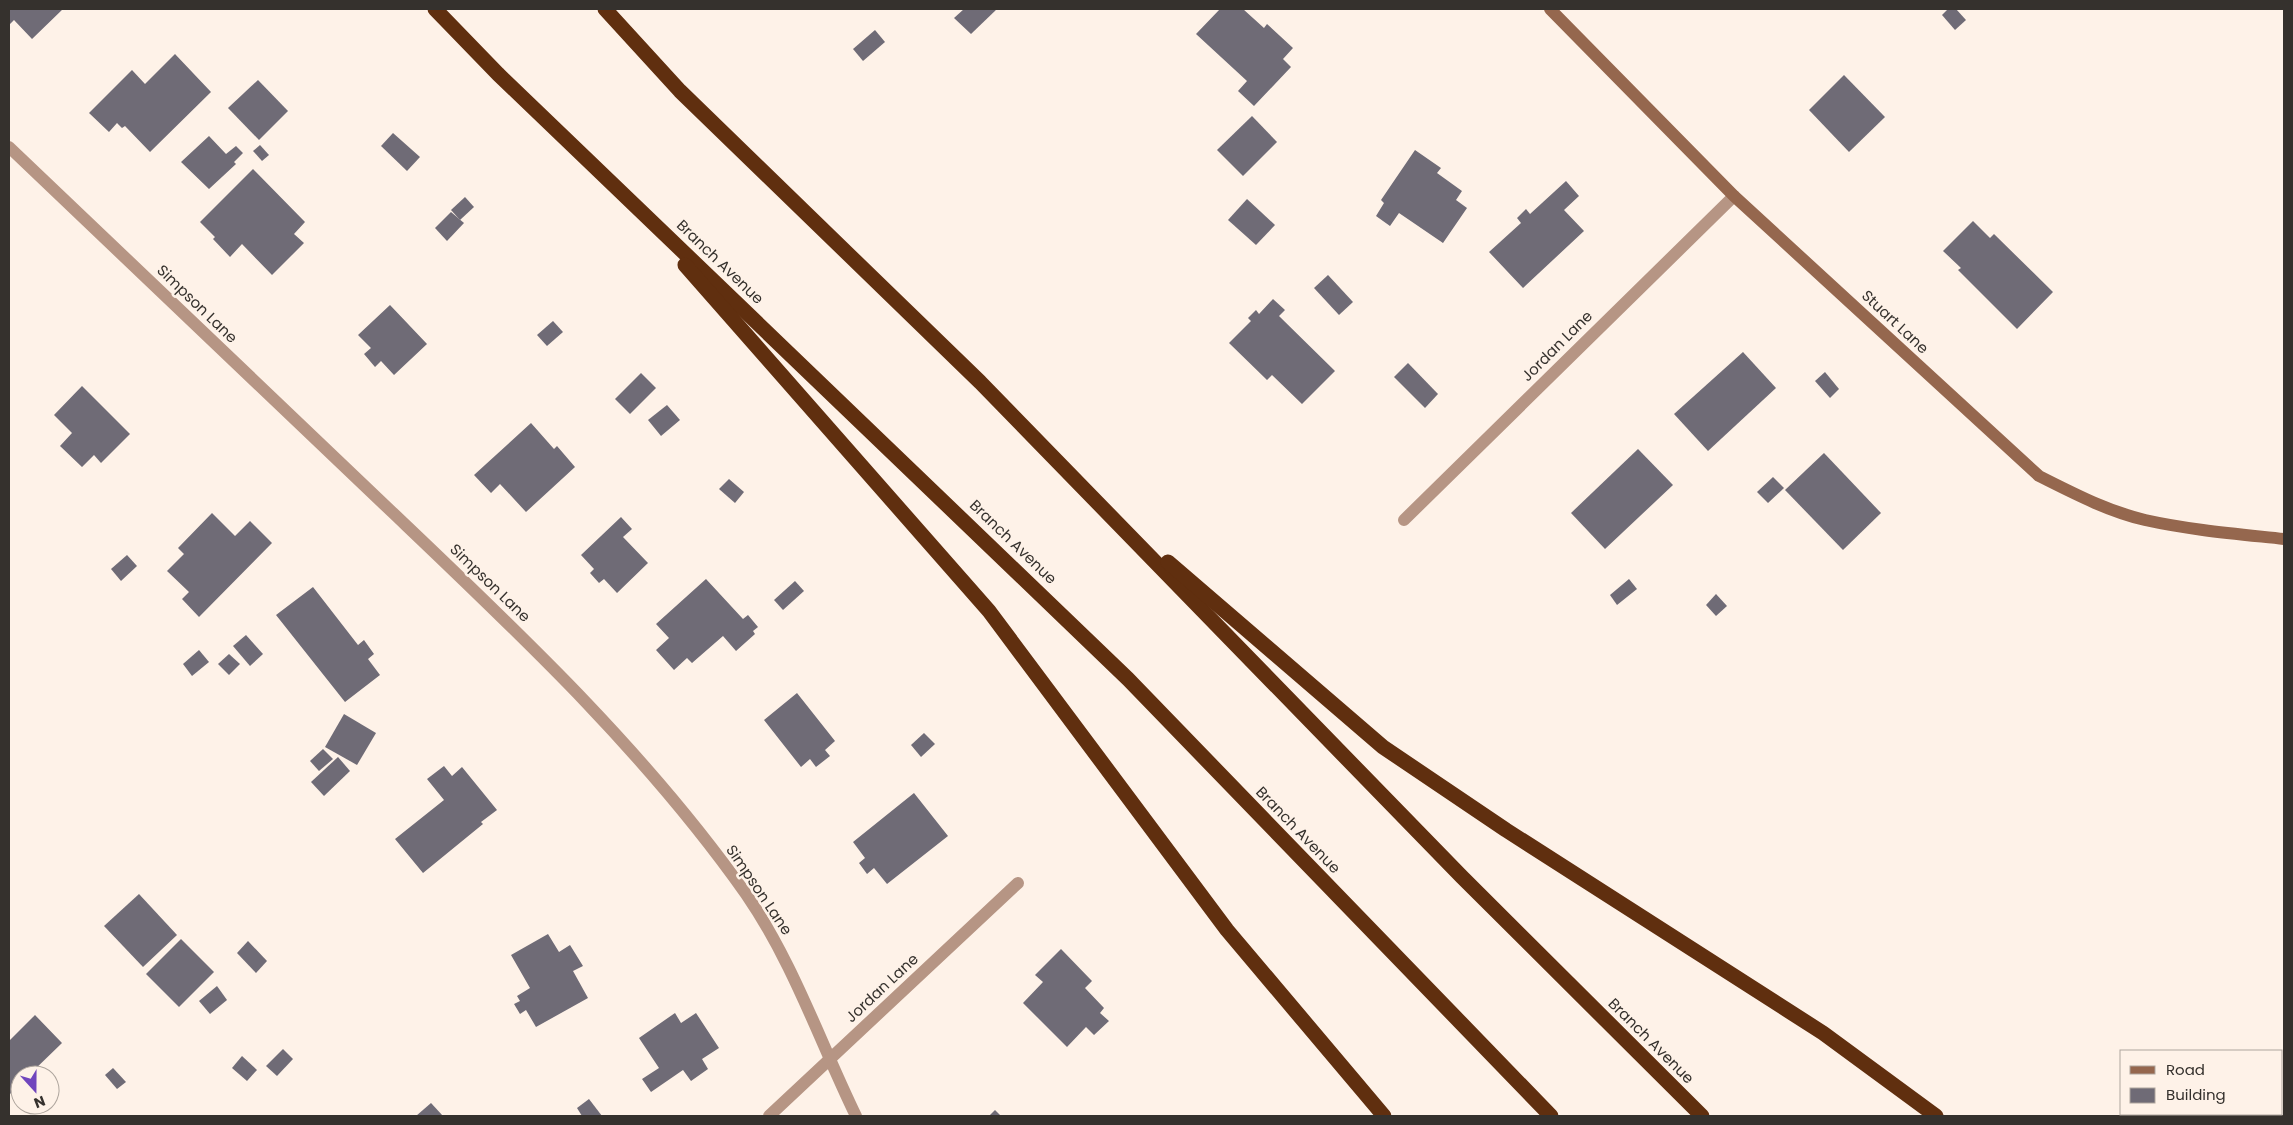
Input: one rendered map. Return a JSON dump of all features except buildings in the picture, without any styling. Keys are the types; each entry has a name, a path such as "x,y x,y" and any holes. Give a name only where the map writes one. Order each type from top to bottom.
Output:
{"highway":[{"name":"Branch Avenue","path":"435,9 498,74 1121,672 1551,1116"},
{"name":"Branch Avenue","path":"606,9 680,91 980,382 1469,884 1702,1116"},
{"path":"618,189 989,611 1227,930 1384,1116"},
{"path":"1094,499 1383,747 1506,830 1823,1033 1936,1116"}],"street":[{"name":"Stuart Lane","path":"1550,9 1734,196 2039,476 2081,498 2143,519 2189,528 2284,539"},
{"name":"Simpson Lane","path":"9,147 546,658 673,798 747,896 784,958 856,1116"},
{"name":"Jordan Lane","path":"1404,520 1734,196"},
{"name":"Jordan Lane","path":"769,1116 1018,883"}]}
